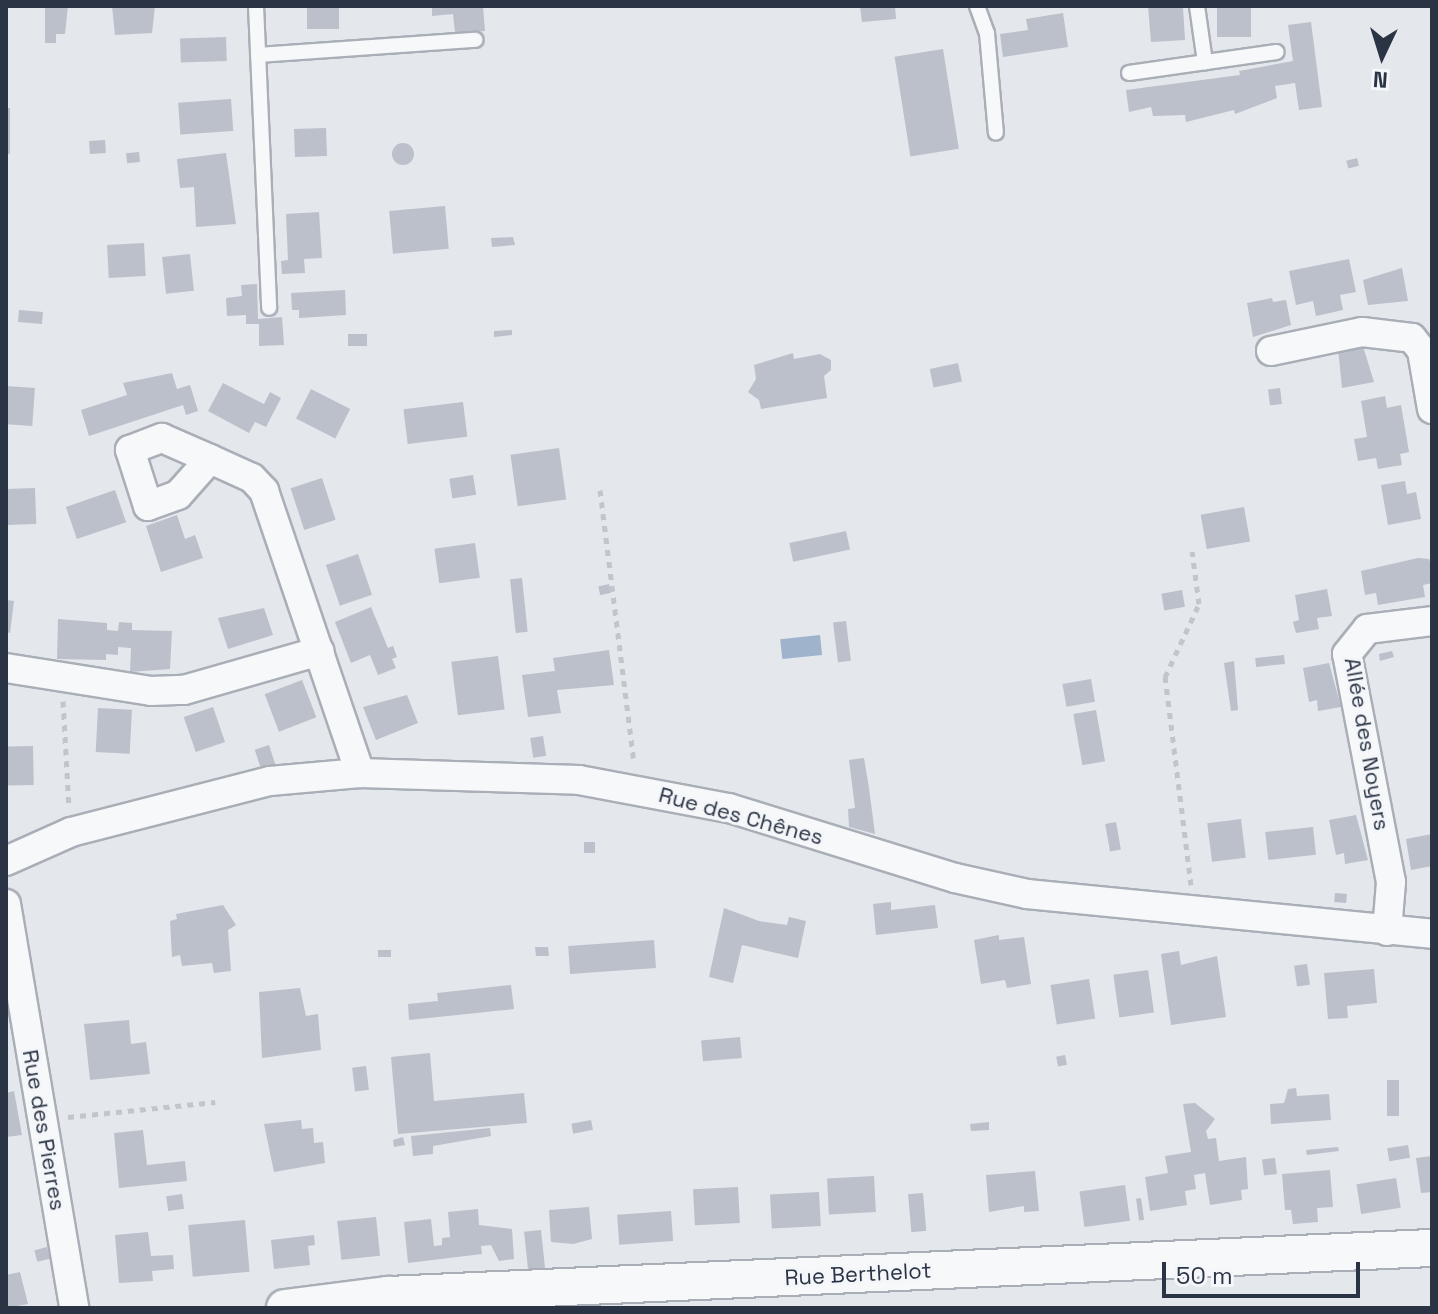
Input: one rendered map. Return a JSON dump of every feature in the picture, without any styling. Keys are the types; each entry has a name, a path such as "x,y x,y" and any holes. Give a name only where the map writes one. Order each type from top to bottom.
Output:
{"street":[{"path":"1271,351 1362,332 1412,338 1422,351 1432,409"},
{"path":"210,459 252,478 264,491 360,773"},
{"name":"Allée des Noyers","path":"1387,931 1391,882 1347,654 1367,629 1432,621"},
{"path":"6,668 151,691 184,690 320,651"},
{"name":"Rue des Chênes","path":"6,861 71,832 270,781 360,773 579,780 729,808 955,878 1027,894 1194,913 1432,934"},
{"name":"Rue des Pierres","path":"6,904 74,1308"},
{"name":"Rue Berthelot","path":"285,1308 388,1295 1432,1248"}],"lane":[{"path":"256,6 269,308"},
{"path":"977,6 987,33 996,133"},
{"path":"1197,6 1205,62"},
{"path":"258,55 475,40"},
{"path":"1129,73 1277,52"}],"path":[{"path":"600,490 637,790"},
{"path":"1192,551 1199,604 1165,677 1194,913"},
{"path":"62,676 71,832"},
{"path":"42,1120 215,1102"}],"water":[{"path":"820,635 822,655 782,659 780,639"}],"building":[{"path":"45,6 68,6 65,34 56,34 56,43 45,43"},
{"path":"112,6 155,6 152,33 115,35"},
{"path":"307,6 339,6 339,29 307,29"},
{"path":"432,6 483,6 485,31 455,33 453,14 432,16"},
{"path":"860,6 895,6 896,19 862,22"},
{"path":"1148,6 1183,8 1185,40 1151,42"},
{"path":"1217,6 1251,6 1251,37 1217,37"},
{"path":"1063,13 1068,47 1003,57 1000,34 1028,30 1026,19"},
{"path":"1311,22 1322,107 1299,110 1295,83 1275,86 1277,98 1235,114 1234,110 1186,122 1185,115 1153,116 1151,107 1129,112 1126,90 1240,75 1239,71 1293,61 1288,25"},
{"path":"226,37 227,61 181,63 180,39"},
{"path":"943,49 959,149 910,156 895,57"},
{"path":"231,99 233,131 180,135 178,103"},
{"path":"6,108 10,108 10,154 6,154"},
{"path":"326,128 327,156 295,157 294,129"},
{"path":"105,140 106,153 90,154 89,141"},
{"path":"403,143 411,146 414,154 411,162 403,165 395,162 392,154 395,146"},
{"path":"139,152 140,162 127,163 126,153"},
{"path":"226,153 236,224 196,227 194,187 180,188 177,159"},
{"path":"1357,158 1359,166 1348,168 1346,161"},
{"path":"445,206 449,249 393,254 389,211"},
{"path":"319,212 322,258 304,259 305,273 282,274 281,261 288,260 286,214"},
{"path":"513,237 515,245 492,247 491,238"},
{"path":"144,243 146,276 109,278 107,245"},
{"path":"190,254 194,291 166,294 162,257"},
{"path":"1349,259 1356,292 1340,295 1343,310 1316,316 1313,301 1296,305 1289,271"},
{"path":"1402,268 1408,301 1368,305 1363,280"},
{"path":"257,284 258,319 282,317 284,345 259,346 259,324 246,324 246,315 227,316 226,298 242,296 241,285"},
{"path":"345,290 346,315 299,318 299,310 292,310 291,293"},
{"path":"1272,298 1273,302 1286,300 1291,325 1253,337 1247,303"},
{"path":"19,310 43,312 42,324 18,322"},
{"path":"512,330 512,335 494,337 494,331"},
{"path":"348,334 367,334 367,346 348,346"},
{"path":"1362,343 1374,382 1342,388 1338,348"},
{"path":"793,353 794,359 820,354 831,360 831,370 824,376 827,398 761,409 759,400 748,392 756,379 754,365"},
{"path":"958,363 962,382 934,388 930,369"},
{"path":"172,373 177,389 190,385 198,411 186,415 183,405 89,436 81,410 127,395 123,383"},
{"path":"223,383 264,404 270,392 281,398 266,427 255,422 249,433 208,411"},
{"path":"6,386 35,388 32,426 6,424"},
{"path":"1280,388 1282,404 1270,405 1268,389"},
{"path":"311,389 350,409 335,438 296,418"},
{"path":"1385,396 1387,408 1401,405 1409,452 1400,454 1402,465 1378,469 1376,458 1358,461 1354,439 1367,437 1361,401"},
{"path":"463,402 467,437 408,444 403,409"},
{"path":"559,448 566,499 518,506 510,455"},
{"path":"473,475 476,495 452,499 449,479"},
{"path":"322,478 336,520 304,530 291,488"},
{"path":"1405,481 1407,494 1416,492 1421,519 1388,525 1381,485"},
{"path":"35,488 36,524 7,525 6,489"},
{"path":"115,490 126,522 77,539 66,507"},
{"path":"1244,507 1250,541 1207,549 1201,515"},
{"path":"177,515 185,539 195,535 203,558 161,572 146,526"},
{"path":"846,531 850,550 793,562 789,543"},
{"path":"475,543 480,578 439,583 434,549"},
{"path":"358,554 372,595 340,606 326,565"},
{"path":"1418,558 1429,559 1431,565 1432,583 1423,585 1425,597 1378,605 1376,593 1365,595 1361,571"},
{"path":"522,578 528,632 516,633 510,579"},
{"path":"609,584 611,593 600,595 598,586"},
{"path":"1327,589 1332,616 1317,618 1319,629 1296,633 1293,622 1299,620 1295,595"},
{"path":"1182,590 1185,607 1164,610 1161,594"},
{"path":"6,600 14,601 10,633 6,632"},
{"path":"371,607 388,648 393,646 397,657 392,659 396,668 378,675 370,655 351,663 335,622"},
{"path":"264,608 273,635 228,649 218,618"},
{"path":"58,619 107,623 107,630 118,631 119,622 132,623 132,630 172,631 170,669 130,672 131,648 118,647 118,655 106,654 106,660 57,659"},
{"path":"846,621 851,661 838,662 833,623"},
{"path":"609,650 614,685 557,690 561,713 528,717 522,675 555,671 553,658"},
{"path":"1392,651 1394,657 1380,661 1379,654"},
{"path":"1284,655 1285,664 1256,667 1255,658"},
{"path":"498,656 505,710 458,715 451,662"},
{"path":"1234,661 1238,710 1231,711 1224,663"},
{"path":"1329,663 1341,707 1318,711 1317,700 1309,702 1303,668"},
{"path":"1091,679 1095,702 1066,707 1062,684"},
{"path":"302,680 316,717 279,732 265,694"},
{"path":"407,695 418,723 376,740 363,707"},
{"path":"213,707 225,742 196,752 184,717"},
{"path":"98,708 132,710 130,754 96,752"},
{"path":"1096,710 1105,761 1082,765 1073,714"},
{"path":"543,736 546,756 533,758 530,738"},
{"path":"269,745 275,764 261,769 255,750"},
{"path":"6,746 33,746 34,785 7,785"},
{"path":"864,758 875,834 849,827 848,809 855,808 849,760"},
{"path":"1356,815 1368,860 1345,864 1344,853 1336,855 1329,820"},
{"path":"1241,819 1246,858 1212,862 1207,823"},
{"path":"1116,822 1121,850 1110,851 1105,824"},
{"path":"1313,827 1316,855 1268,860 1265,832"},
{"path":"1432,834 1432,866 1411,870 1406,839"},
{"path":"584,842 595,842 595,853 584,853"},
{"path":"1335,893 1347,894 1346,903 1334,902"},
{"path":"891,902 891,910 935,905 938,928 876,935 873,904"},
{"path":"223,905 236,925 228,930 231,971 214,973 212,963 182,966 180,955 172,957 170,921 177,919 176,914"},
{"path":"724,908 759,921 787,925 789,917 806,921 798,958 742,945 733,983 709,977"},
{"path":"999,935 999,940 1024,937 1031,984 1007,988 1005,980 981,984 974,940"},
{"path":"654,940 656,968 570,974 568,946"},
{"path":"535,947 548,947 549,956 536,956"},
{"path":"378,950 391,950 391,957 378,957"},
{"path":"1179,951 1181,965 1217,956 1226,1017 1171,1025 1161,954"},
{"path":"1307,964 1310,985 1297,987 1294,966"},
{"path":"1374,969 1377,1003 1347,1006 1348,1018 1328,1019 1324,973"},
{"path":"1148,970 1154,1013 1119,1017 1113,975"},
{"path":"1089,979 1095,1019 1057,1025 1050,985"},
{"path":"511,985 514,1009 409,1020 408,1004 438,1001 437,993"},
{"path":"300,988 306,1016 318,1014 321,1050 262,1058 259,992"},
{"path":"129,1020 131,1044 146,1042 150,1074 90,1080 84,1024"},
{"path":"740,1037 742,1058 703,1061 701,1040"},
{"path":"430,1053 434,1101 524,1093 527,1123 398,1134 391,1057"},
{"path":"1065,1055 1067,1065 1058,1067 1056,1057"},
{"path":"366,1066 369,1090 355,1092 352,1068"},
{"path":"1387,1080 1399,1080 1399,1116 1387,1116"},
{"path":"1296,1088 1297,1096 1329,1094 1331,1120 1271,1124 1270,1104 1284,1103 1288,1089"},
{"path":"14,1091 22,1135 6,1137 6,1093"},
{"path":"1195,1103 1215,1119 1206,1131 1208,1139 1216,1138 1219,1161 1246,1157 1248,1189 1241,1190 1242,1200 1210,1205 1205,1173 1194,1175 1196,1189 1185,1191 1187,1205 1150,1211 1145,1177 1168,1173 1165,1156 1191,1152 1183,1104"},
{"path":"301,1120 302,1129 313,1128 314,1143 323,1142 325,1163 274,1172 264,1124"},
{"path":"591,1120 593,1130 573,1134 571,1124"},
{"path":"989,1122 989,1130 971,1131 970,1124"},
{"path":"490,1128 491,1136 433,1146 433,1154 413,1156 411,1136"},
{"path":"143,1130 147,1165 185,1161 187,1181 119,1188 114,1133"},
{"path":"403,1137 405,1145 394,1147 393,1140"},
{"path":"1408,1145 1410,1158 1389,1161 1387,1148"},
{"path":"1338,1147 1339,1151 1307,1155 1306,1150"},
{"path":"1432,1156 1432,1192 1421,1193 1416,1158"},
{"path":"1275,1158 1277,1174 1264,1175 1262,1160"},
{"path":"1330,1170 1333,1207 1317,1208 1318,1222 1293,1224 1291,1210 1285,1210 1282,1174"},
{"path":"1035,1171 1039,1211 1024,1212 1024,1206 989,1212 986,1175"},
{"path":"874,1176 876,1212 829,1214 827,1178"},
{"path":"1396,1178 1401,1208 1361,1214 1356,1184"},
{"path":"1125,1185 1130,1221 1084,1227 1079,1191"},
{"path":"738,1187 740,1223 695,1225 693,1189"},
{"path":"819,1192 821,1226 772,1229 770,1195"},
{"path":"923,1193 926,1231 911,1232 908,1194"},
{"path":"182,1194 184,1209 168,1211 166,1196"},
{"path":"1141,1198 1144,1220 1139,1220 1136,1199"},
{"path":"589,1207 592,1239 573,1244 551,1242 549,1210"},
{"path":"478,1209 479,1225 512,1229 514,1259 499,1261 491,1245 481,1246 482,1254 408,1263 404,1222 431,1219 434,1246 442,1245 442,1238 450,1237 448,1212"},
{"path":"671,1211 673,1241 619,1245 617,1215"},
{"path":"376,1217 380,1256 341,1260 337,1221"},
{"path":"245,1220 250,1272 193,1277 188,1225"},
{"path":"541,1230 545,1270 528,1272 524,1232"},
{"path":"148,1232 151,1256 173,1255 174,1269 152,1271 153,1281 119,1283 115,1235"},
{"path":"314,1235 315,1245 308,1246 310,1265 274,1269 271,1240"},
{"path":"47,1247 50,1259 37,1262 34,1250"},
{"path":"20,1272 28,1304 6,1308 6,1275"}]}
